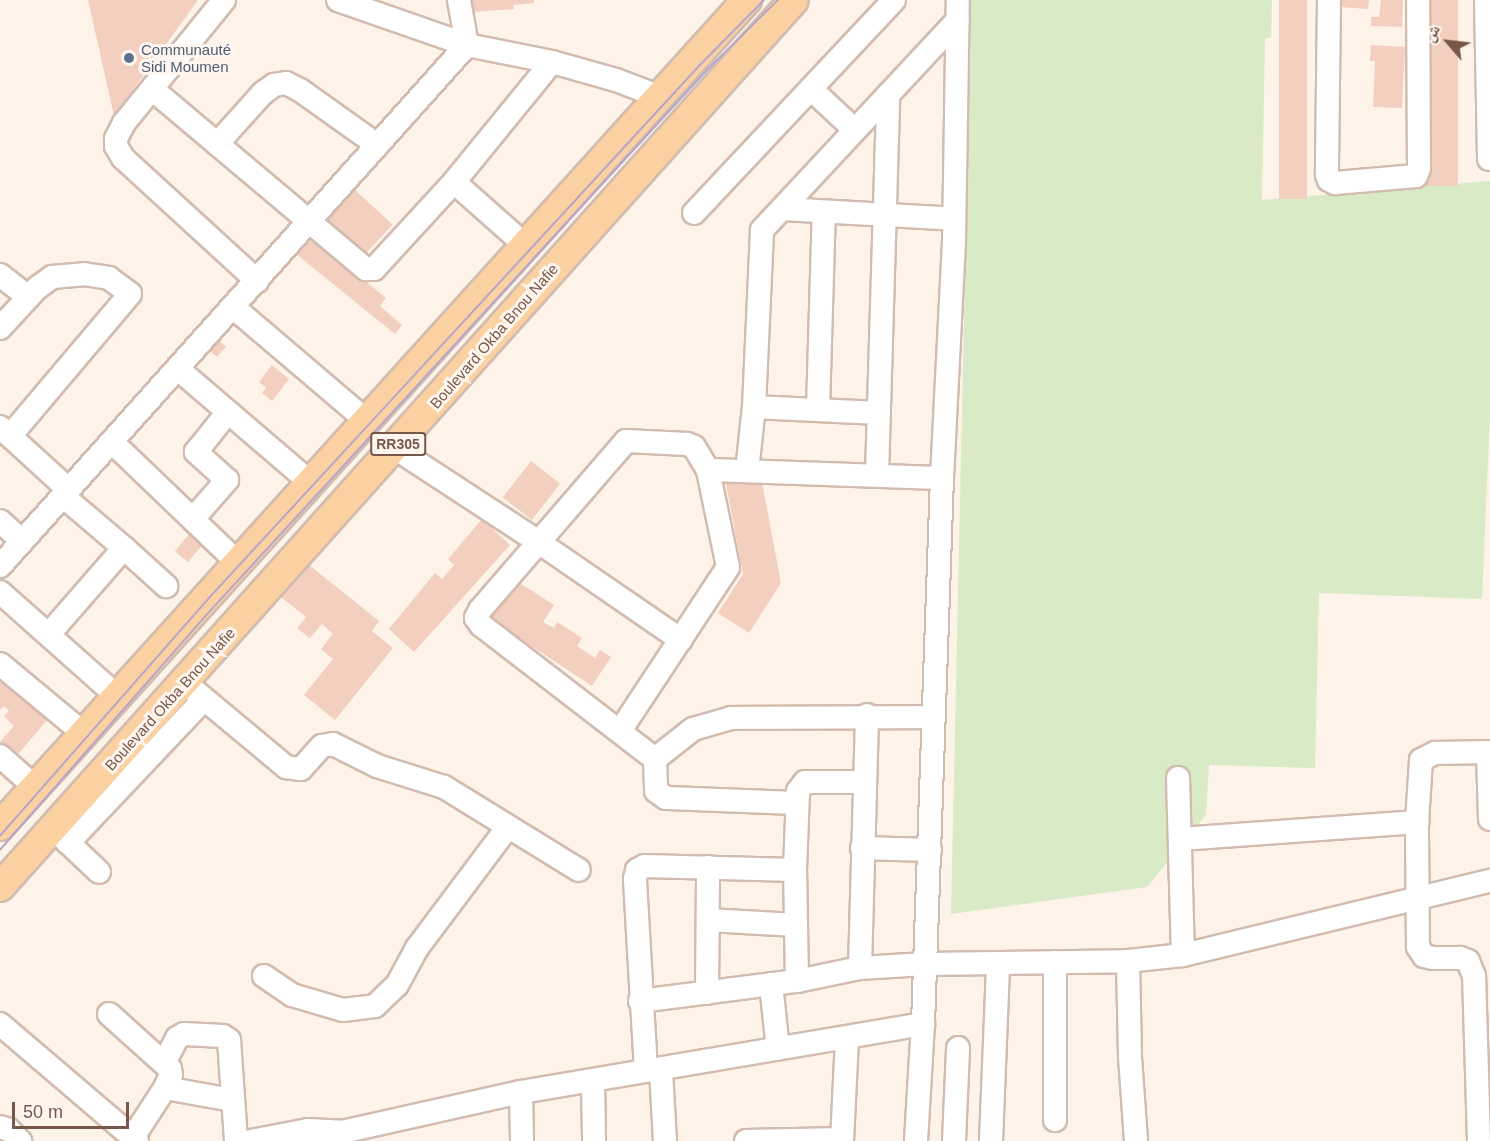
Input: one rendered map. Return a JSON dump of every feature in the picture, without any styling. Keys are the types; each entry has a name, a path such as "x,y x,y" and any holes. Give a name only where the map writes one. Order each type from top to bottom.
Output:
{"main road":[{"name":"RR305","path":"0,826 116,695 367,421 657,96 747,0"},
{"name":"Boulevard Okba Bnou Nafie","path":"0,887 61,836 194,691 395,448 794,0"}],"street":[{"path":"224,0 118,131 116,139 118,152 257,281"},
{"path":"338,0 468,45 552,62 616,80 657,96"},
{"path":"459,0 468,45"},
{"path":"694,213 894,0"},
{"path":"1329,0 1327,175 1329,180 1335,183 1416,176 1419,168 1418,0"},
{"path":"1486,0 1489,159"},
{"path":"747,471 754,407 761,236 766,225 888,95 958,10"},
{"path":"916,1141 923,1024 942,478 954,219 958,10"},
{"path":"0,566 468,45"},
{"path":"152,89 366,269 374,269 454,182 552,62"},
{"path":"218,144 263,93 274,86 286,83 300,90 377,145"},
{"path":"811,89 855,130"},
{"path":"877,475 888,95"},
{"path":"454,182 525,245"},
{"path":"783,209 954,219"},
{"path":"818,409 824,212"},
{"path":"0,275 28,297"},
{"path":"0,328 44,282 62,275 109,278 130,294 5,431 66,493 166,586"},
{"path":"233,307 367,421"},
{"path":"178,369 311,483"},
{"path":"754,407 879,412"},
{"path":"193,519 227,480 196,452 228,412"},
{"path":"620,731 728,567 708,470 699,453 687,444 626,441 480,610 476,618 481,625 656,759"},
{"path":"112,442 237,562"},
{"path":"395,448 540,543 681,640"},
{"path":"708,470 942,478"},
{"path":"0,521 22,541"},
{"path":"49,634 124,548"},
{"path":"0,592 116,695"},
{"path":"0,663 84,733"},
{"path":"194,691 286,767 301,769 322,746 333,744 377,766 444,788 579,870"},
{"path":"656,759 693,729 731,718 867,715 934,717"},
{"path":"860,969 867,715"},
{"path":"1479,1141 1472,966 1460,958 1424,956 1418,947 1417,822 1421,760 1434,753 1489,752 1490,819"},
{"path":"0,756 34,788"},
{"path":"656,759 656,791 666,798 797,803"},
{"path":"1178,778 1183,956"},
{"path":"796,981 795,870 797,803 800,785 805,782 864,782"},
{"path":"1181,839 1417,822"},
{"path":"264,976 292,995 343,1010 375,1006 396,985 417,948 508,827"},
{"path":"61,836 99,872"},
{"path":"862,848 930,850"},
{"path":"665,1141 640,1001 635,879 638,870 645,866 795,870"},
{"path":"707,993 708,867"},
{"path":"640,1001 796,981 860,969 925,964 1128,961 1183,956 1490,881"},
{"path":"708,920 796,925"},
{"path":"1128,961 1130,1057 1136,1141"},
{"path":"1055,962 1055,1119"},
{"path":"991,1141 998,963"},
{"path":"771,984 778,1049"},
{"path":"0,1024 135,1139 171,1075 165,1061 109,1014"},
{"path":"251,1141 308,1130 337,1136 373,1133 521,1092 593,1082 923,1024"},
{"path":"165,1061 177,1038 184,1034 223,1036 229,1040 236,1141"},
{"path":"746,1141 842,1140 847,1037"},
{"path":"954,1141 958,1048"},
{"path":"593,1082 594,1141"},
{"path":"165,1088 232,1100"},
{"path":"521,1092 522,1141"},
{"path":"0,1127 9,1130 20,1141"}],"green space":[{"path":"971,0 1272,0 1271,37 1265,39 1262,200 1490,181 1490,413 1482,599 1319,593 1315,768 1209,765 1206,815 1147,887 951,914"}],"building":[{"name":"Communauté Sidi Moumen","path":"88,0 198,0 114,116"},
{"path":"471,0 534,0 534,3 513,5 514,9 472,12"},
{"path":"1279,0 1307,0 1307,199 1279,199"},
{"path":"1340,0 1369,0 1368,9 1340,7"},
{"path":"1381,0 1403,0 1402,27 1371,26 1371,17 1379,17"},
{"path":"1426,0 1458,0 1458,186 1426,186"},
{"path":"1371,45 1405,47 1402,108 1373,107 1375,61 1370,61"},
{"path":"353,188 392,225 363,256 324,219"},
{"path":"310,236 386,298 380,306 402,325 395,334 296,254"},
{"path":"216,338 226,346 217,357 207,349"},
{"path":"272,365 289,379 272,401 262,393 266,388 259,382"},
{"path":"531,461 560,484 532,520 503,497"},
{"path":"761,477 781,583 749,633 718,613 743,574 726,484"},
{"path":"482,519 510,545 414,652 389,629 435,573 442,579 454,565 448,559"},
{"path":"191,532 204,543 188,562 175,551"},
{"path":"304,561 379,621 372,631 393,648 335,720 304,695 333,659 321,649 333,634 322,624 310,638 297,628 306,617 277,594"},
{"path":"515,580 554,605 543,622 554,628 557,622 582,638 577,646 595,658 600,650 611,657 592,686 490,619"},
{"path":"0,679 48,719 13,760 0,748 0,742 14,726 4,716 9,711 4,706 0,710"}],"tram line":[{"path":"0,836 210,597 700,65 764,0"},
{"path":"0,850 211,610 707,70 778,0"}],"place":[{"name":"Communauté Sidi Moumen","path":"129,58"}]}
